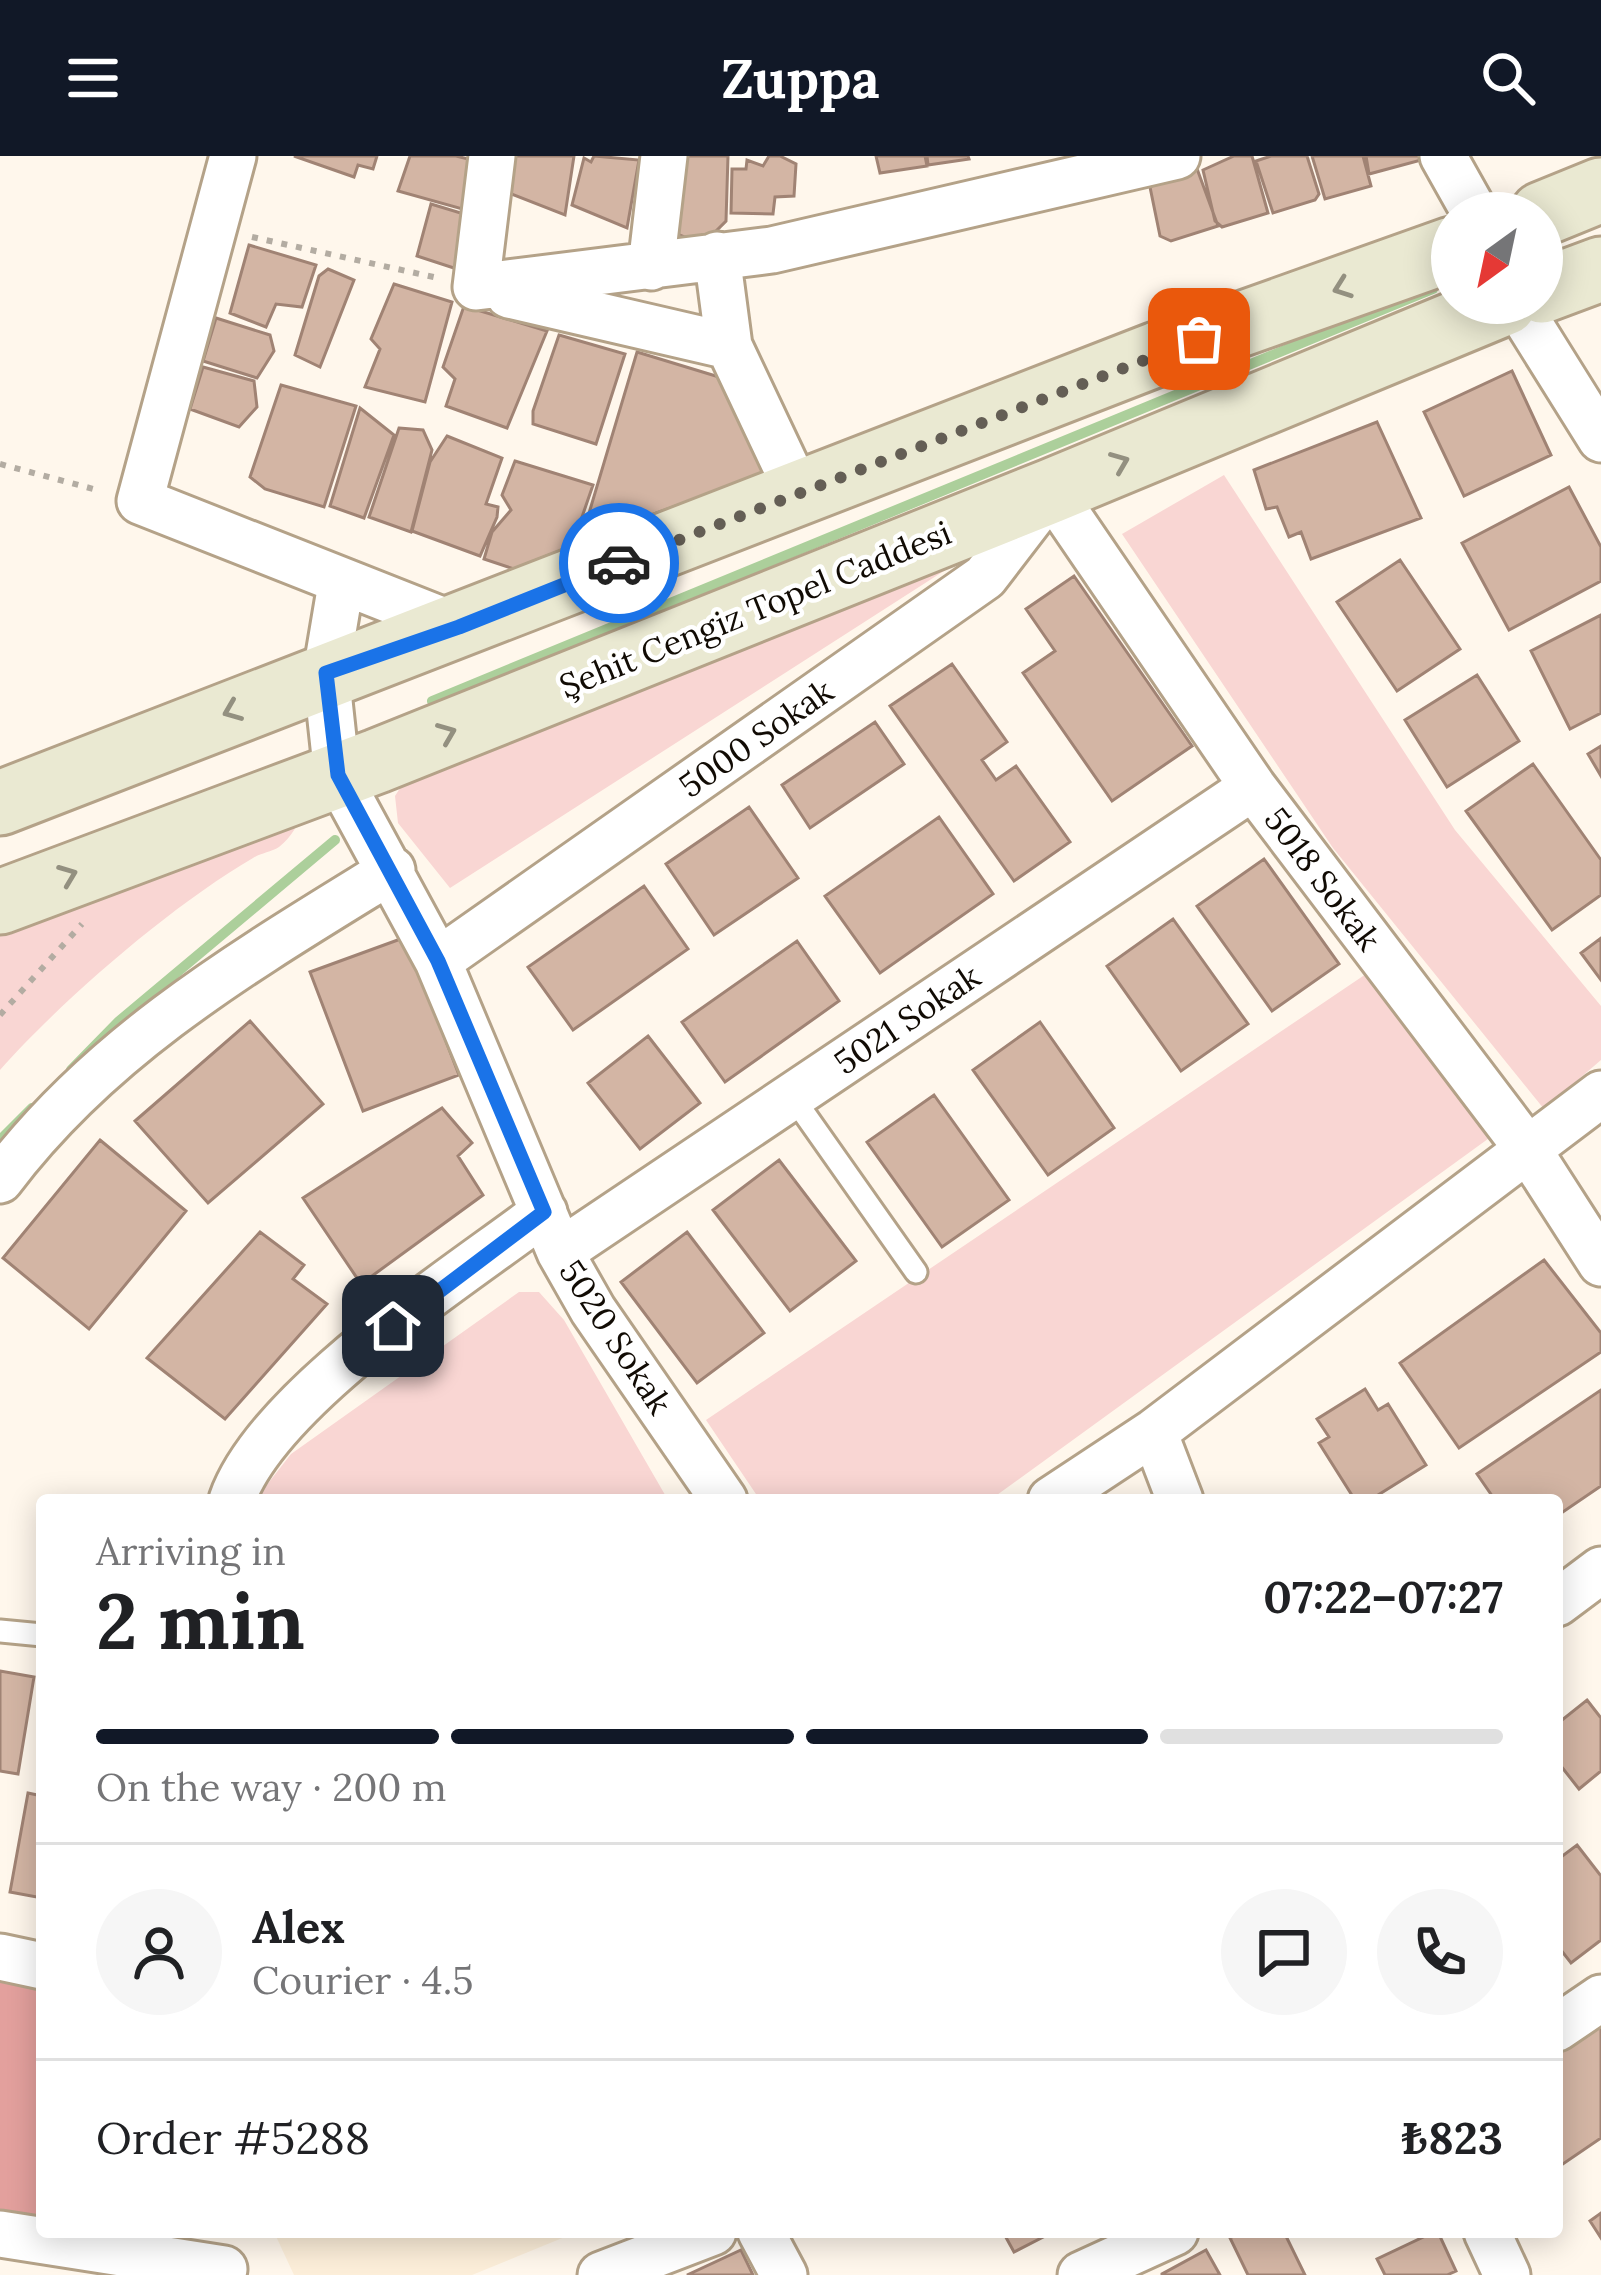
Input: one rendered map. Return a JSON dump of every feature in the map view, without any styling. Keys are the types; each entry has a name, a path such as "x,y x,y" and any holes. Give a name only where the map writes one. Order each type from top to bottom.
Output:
{"main road":[{"path":"1563,205 1601,190"},
{"path":"0,802 1156,354 1431,256"},
{"path":"1563,283 1601,269"},
{"name":"Şehit Cengiz Topel Caddesi","path":"0,902 338,775 1454,324"}],"street":[{"path":"233,156 140,501 459,627"},
{"path":"476,287 492,156"},
{"path":"651,267 664,156"},
{"path":"476,287 772,250 1177,156"},
{"path":"1443,156 1463,192"},
{"path":"717,255 729,346 798,492"},
{"path":"476,287 729,346"},
{"path":"1529,324 1601,439"},
{"name":"5018 Sokak","path":"1051,490 1253,787 1528,1151 1601,1263"},
{"name":"5000 Sokak","path":"438,961 985,577 1051,490"},
{"path":"338,775 326,673 341,584"},
{"name":"5020 Sokak","path":"338,775 438,961 552,1232 593,1310 720,1494"},
{"name":"5021 Sokak","path":"234,1494 264,1441 355,1354 552,1232 792,1096 1253,787"},
{"path":"0,1180 67,1099 153,1024 392,870"},
{"path":"1060,1494 1154,1432 1601,1094"},
{"path":"1154,1432 1178,1494"},
{"path":"1563,1599 1601,1570"},
{"path":"0,1958 36,1965"},
{"path":"1563,2024 1601,1997"},
{"path":"0,2234 225,2259"},
{"path":"601,2275 697,2238"},
{"path":"764,2238 784,2275"},
{"path":"1081,2275 1162,2238"},
{"path":"1490,2238 1507,2275"}],"lane":[{"path":"792,1096 916,1272"},
{"path":"0,1631 36,1634"}],"path":[{"path":"213,228 476,287"},
{"path":"0,464 140,501"},
{"path":"0,1015 96,909"}],"shaded area":[{"path":"1224,475 1455,830 1601,1006 1601,1060 1544,1109 1333,848 1122,534"},
{"path":"954,558 947,569 450,888 398,823 395,796 419,759"},
{"path":"304,809 283,843 221,878 154,927 86,984 0,1070 0,926"},
{"path":"1366,974 1492,1136 998,1494 756,1494 706,1420"},
{"path":"519,1292 539,1292 564,1320 665,1494 260,1494 291,1454"},
{"path":"0,1973 36,1982 36,2226 0,2218"},
{"path":"277,2238 562,2238 472,2275 294,2275"}],"building":[{"path":"294,156 377,156 373,169 358,165 354,177"},
{"path":"410,156 456,156 485,163 473,212 398,191"},
{"path":"502,156 574,156 565,215 494,187"},
{"path":"594,156 639,160 627,228 572,205 584,158 591,162"},
{"path":"679,156 728,156 726,221 714,233 687,238 669,231"},
{"path":"769,156 796,164 794,196 775,197 773,214 731,213 732,169 746,169 747,160 763,166"},
{"path":"876,156 925,156 927,166 880,173"},
{"path":"927,156 968,156 969,159 928,165"},
{"path":"1234,156 1252,156 1268,213 1222,227 1215,221 1203,170"},
{"path":"1307,156 1319,194 1315,200 1273,213 1256,161"},
{"path":"1312,156 1363,156 1371,186 1325,199"},
{"path":"1366,156 1424,156 1425,159 1369,174"},
{"path":"1196,166 1218,226 1171,241 1160,236 1150,187"},
{"path":"431,204 474,217 463,271 417,256"},
{"path":"249,245 316,265 302,307 276,304 266,327 230,313"},
{"path":"328,269 354,280 320,367 295,355 319,276"},
{"path":"394,284 452,302 425,402 365,387 380,349 371,339"},
{"path":"464,306 547,331 507,428 446,406 455,379 443,367"},
{"path":"216,318 270,335 274,351 257,378 203,361"},
{"path":"559,335 625,354 596,444 533,424 533,411"},
{"path":"637,352 742,384 765,474 581,540"},
{"path":"203,367 254,381 257,407 239,427 190,409"},
{"path":"1512,371 1551,455 1464,496 1424,412"},
{"path":"281,385 356,406 324,507 265,489 250,477"},
{"path":"360,408 394,435 364,518 330,506"},
{"path":"1377,422 1421,518 1311,559 1301,532 1289,537 1277,507 1266,509 1254,470"},
{"path":"399,428 423,430 432,450 411,532 369,517"},
{"path":"447,436 502,458 486,504 498,507 497,517 480,556 412,531 430,462"},
{"path":"515,461 593,485 572,546 514,569 484,559 492,532 511,510 502,495"},
{"path":"1569,487 1601,547 1601,581 1509,630 1462,543"},
{"path":"1400,560 1460,649 1397,691 1337,602"},
{"path":"1074,576 1192,746 1112,801 1023,673 1055,651 1026,609"},
{"path":"1601,615 1601,713 1570,729 1531,651"},
{"path":"952,664 1007,742 982,760 996,780 1016,766 1070,842 1014,881 890,706"},
{"path":"1477,675 1519,741 1447,787 1405,720"},
{"path":"875,722 904,764 810,828 782,785"},
{"path":"1601,746 1601,776 1588,754"},
{"path":"1533,764 1601,860 1601,895 1552,930 1466,811"},
{"path":"749,807 798,878 714,935 666,864"},
{"path":"939,817 993,894 880,973 825,896"},
{"path":"1264,859 1339,964 1272,1011 1197,906"},
{"path":"644,886 688,949 573,1030 528,967"},
{"path":"1173,919 1248,1024 1181,1071 1107,966"},
{"path":"406,937 459,1075 363,1111 310,972"},
{"path":"1601,938 1601,980 1581,953"},
{"path":"797,941 839,1001 725,1082 682,1022"},
{"path":"250,1021 323,1104 208,1203 135,1121"},
{"path":"1040,1022 1114,1128 1048,1175 973,1070"},
{"path":"648,1036 700,1103 640,1149 588,1083"},
{"path":"934,1095 1009,1200 942,1247 867,1142"},
{"path":"442,1108 472,1143 458,1156 483,1195 361,1284 303,1198"},
{"path":"100,1140 186,1211 89,1329 3,1258"},
{"path":"779,1160 856,1261 790,1311 713,1210"},
{"path":"260,1232 304,1265 293,1279 327,1304 225,1419 147,1358"},
{"path":"687,1232 764,1333 697,1383 621,1282"},
{"path":"1544,1260 1601,1333 1601,1352 1459,1448 1400,1363"},
{"path":"1365,1389 1378,1410 1388,1404 1426,1465 1380,1494 1351,1494 1319,1443 1329,1437 1317,1419"},
{"path":"1601,1390 1601,1486 1563,1512 1563,1494 1491,1494 1477,1474"},
{"path":"0,1671 34,1677 18,1774 0,1771"},
{"path":"1587,1700 1601,1718 1601,1771 1579,1789 1563,1769 1563,1719"},
{"path":"28,1793 36,1795 36,1897 10,1892"},
{"path":"1577,1845 1601,1876 1601,1940 1571,1963 1563,1953 1563,1856"},
{"path":"1601,2016 1601,2138 1563,2164 1563,2041"},
{"path":"1601,2213 1601,2238 1590,2221"},
{"path":"136,2238 186,2238 185,2245"},
{"path":"1006,2238 1041,2238 1014,2252"},
{"path":"1230,2238 1287,2238 1305,2275 1248,2275"},
{"path":"1421,2238 1441,2238 1456,2271 1385,2275 1377,2259"},
{"path":"741,2250 753,2275 687,2275"},
{"path":"1206,2250 1220,2275 1162,2275 1162,2274"}],"waterway":[{"path":"432,701 1431,290"},
{"path":"71,1070 119,1021 335,840"},
{"path":"0,1140 32,1108"}],"way so far":[{"path":"619,563 1199,339"}],"route":[{"path":"393,1326 544,1212 438,961 338,775 326,673 459,627 619,563"}]}
